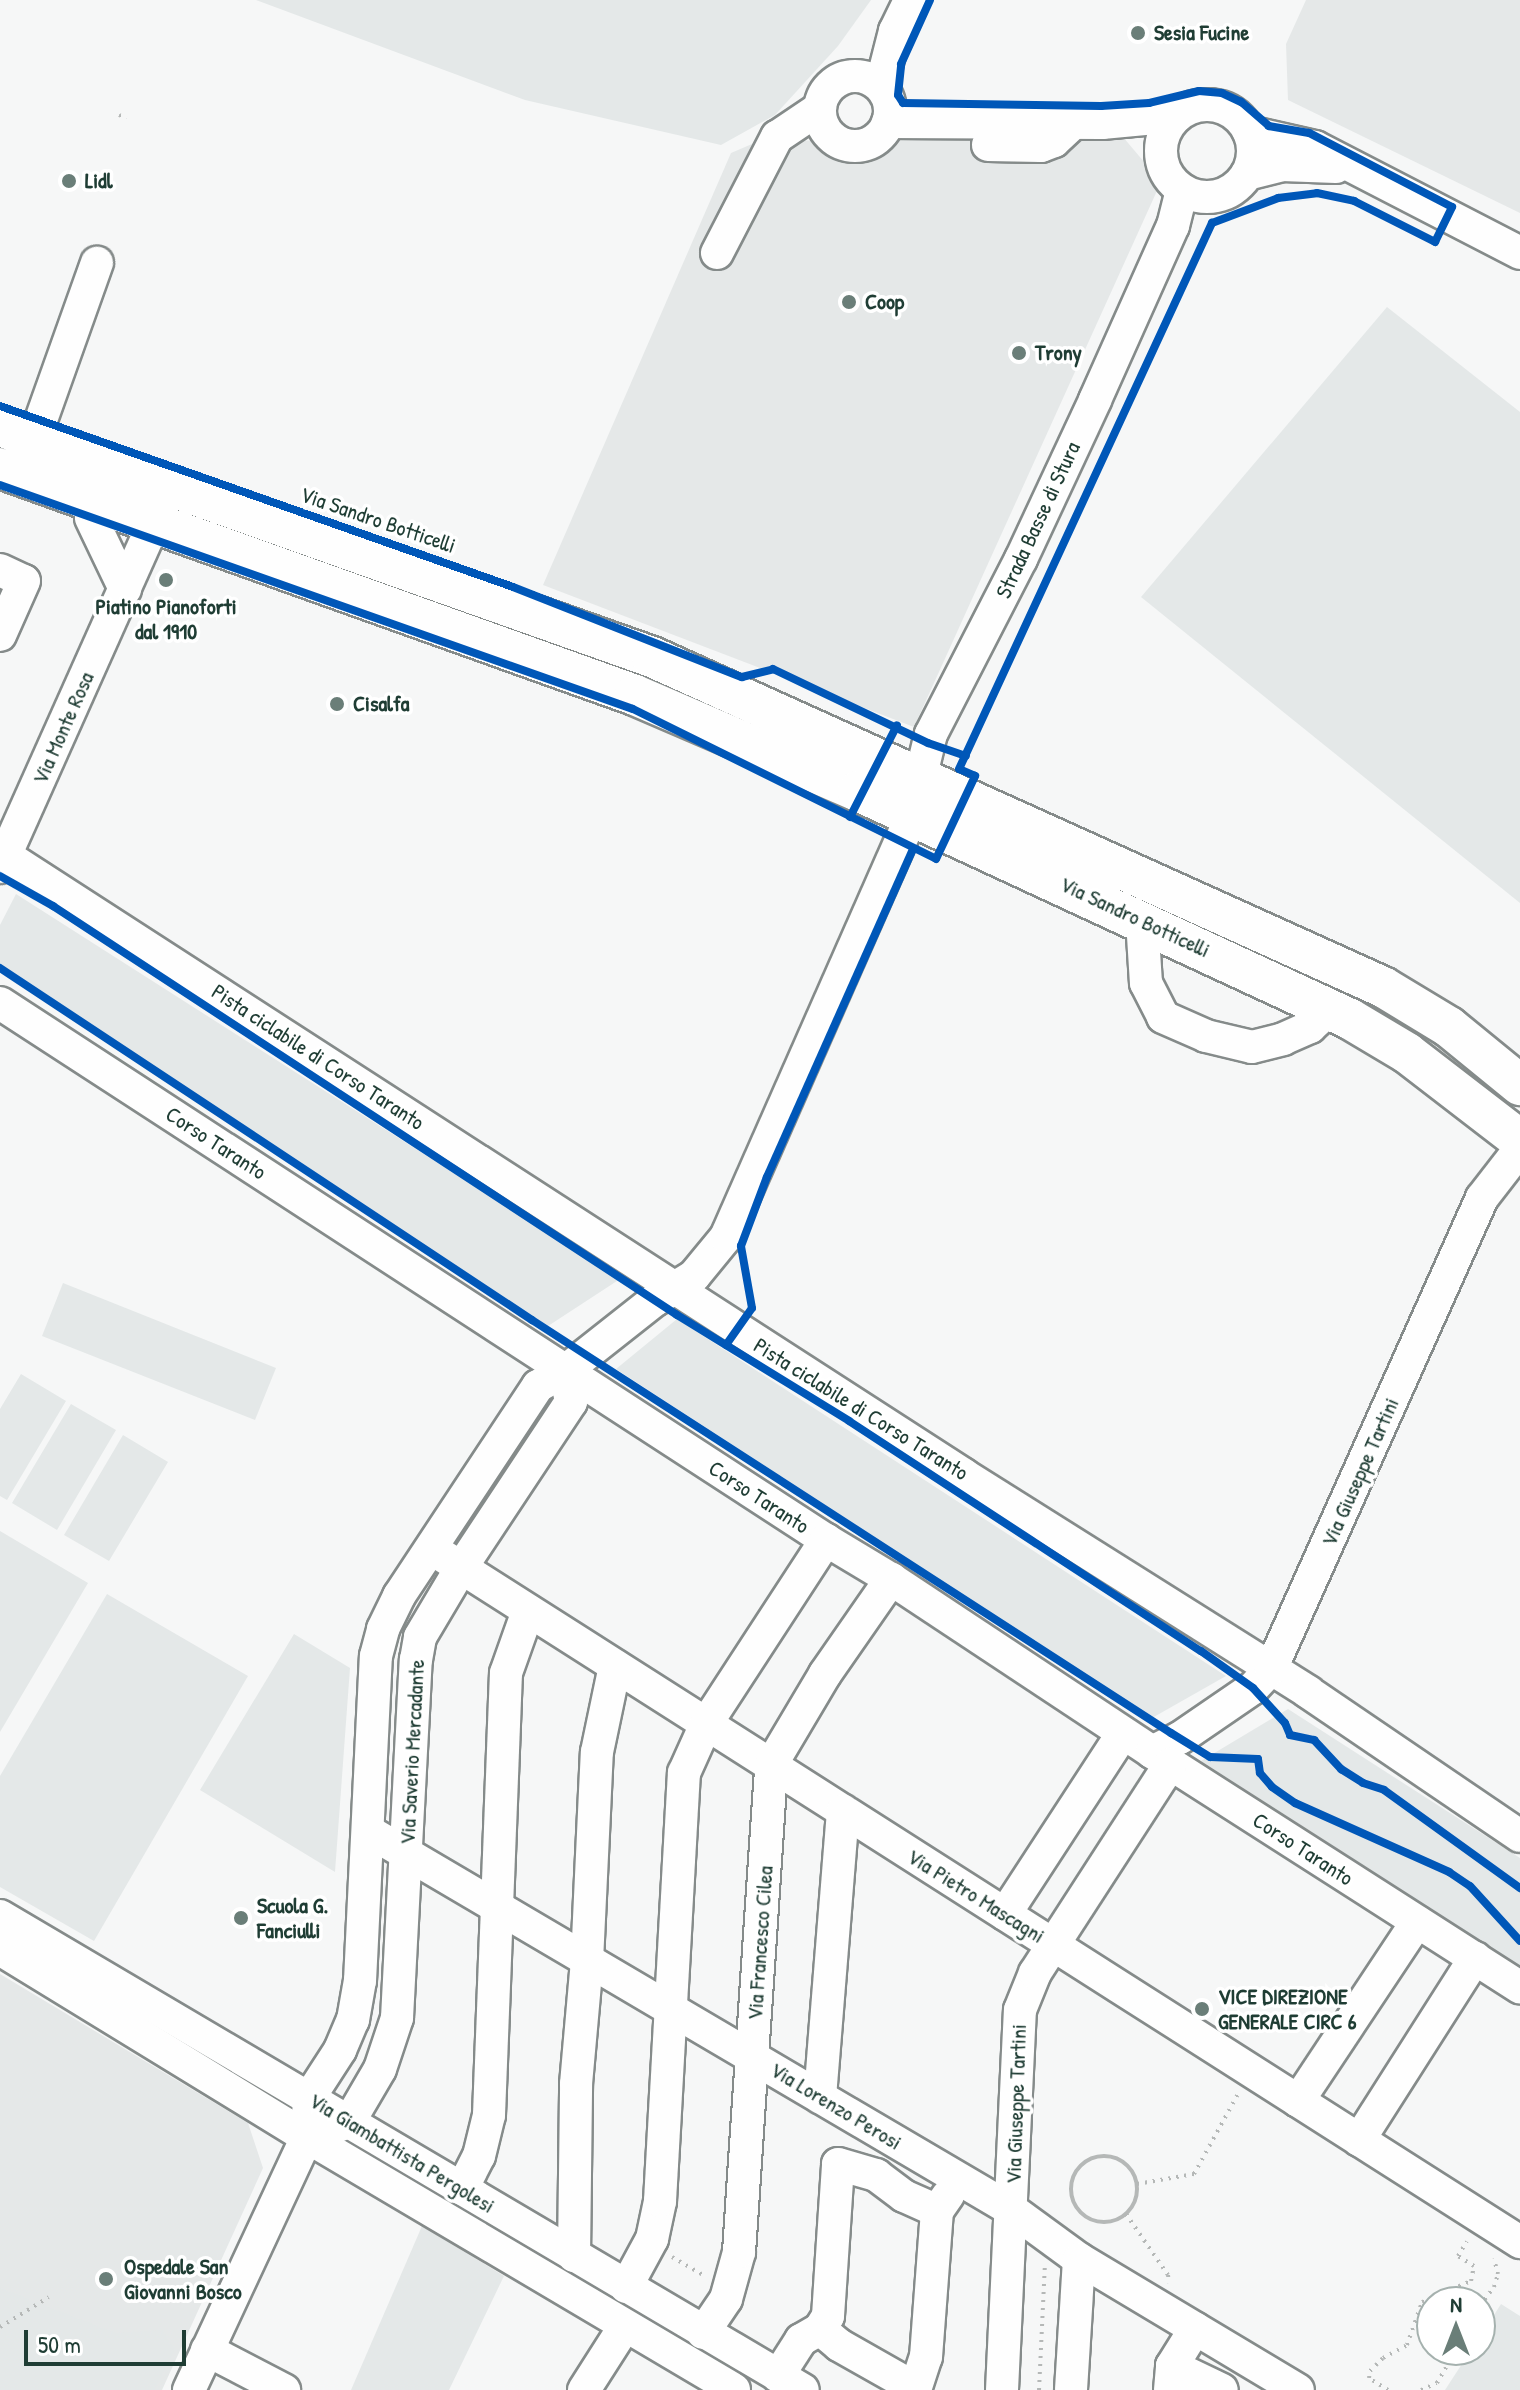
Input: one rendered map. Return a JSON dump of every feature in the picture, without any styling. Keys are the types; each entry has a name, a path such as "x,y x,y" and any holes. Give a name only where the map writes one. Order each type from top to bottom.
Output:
{"main road":[{"name":"Via Sandro Botticelli","path":"0,426 172,477 652,657 1383,987 1438,1019 1520,1085"},
{"name":"Via Sandro Botticelli","path":"0,468 150,531 635,695 727,734 1142,920 1329,1009 1407,1053 1520,1140"}],"street":[{"path":"868,81 910,0"},
{"path":"864,145 875,140 888,122 890,103 868,81 845,77 827,89 824,121 845,144 864,145 1041,146 1054,141 1073,123"},
{"path":"1217,106 1236,115 1249,132 1253,146 1247,174 1237,186 1195,194 1166,172 1161,149 1168,125 1177,116 1195,107 1217,106"},
{"path":"888,122 1113,123 1177,116"},
{"path":"717,253 777,137 824,121"},
{"path":"1113,123 1161,149"},
{"path":"1249,132 1315,147 1351,169 1520,253"},
{"path":"1247,174 1282,165 1351,169"},
{"name":"Strada Basse di Stura","path":"911,817 931,734 1021,559 1173,226 1195,194"},
{"path":"41,420 97,263"},
{"name":"Via Sandro Botticelli","path":"0,406 41,420 172,477"},
{"name":"Via Monte Rosa","path":"2,858 125,589 172,477"},
{"name":"Via Sandro Botticelli","path":"0,485 91,518 150,531"},
{"path":"91,518 125,589"},
{"path":"0,570 24,581 0,635"},
{"name":"Via Saverio Mercadante","path":"189,2390 307,2137 309,2098 340,2050 353,2020 360,1981 377,1648 395,1603 538,1386 565,1371 655,1300 694,1276 726,1237 911,817"},
{"path":"2,858 1271,1669 1520,1836"},
{"path":"1142,920 1146,983 1163,1017 1206,1036 1252,1047 1283,1039 1310,1027 1329,1009"},
{"name":"Corso Taranto","path":"0,1003 826,1540 891,1579 1161,1758 1520,1987"},
{"name":"Via Giuseppe Tartini","path":"1002,2390 1020,2010 1028,1987 1161,1758 1180,1738 1253,1688 1271,1669 1482,1198 1520,1149"},
{"name":"Via Saverio Mercadante","path":"349,2122 380,2069 394,2029 416,1655 427,1621 571,1402 565,1371"},
{"path":"626,2287 652,2239 660,2201 681,1789 688,1760 706,1724 826,1540"},
{"name":"Via Pietro Mascagni","path":"432,1549 1520,2242"},
{"name":"Via Francesco Cilea","path":"703,2333 726,2299 737,2266 771,1765 825,1674 891,1579"},
{"path":"462,2189 479,2156 488,2126 507,1668 528,1611"},
{"path":"574,2256 577,2069 587,1961 597,1744 615,1666"},
{"path":"1005,1914 1123,1733"},
{"path":"820,2097 843,1811"},
{"name":"Via Lorenzo Perosi","path":"368,1831 849,2114 947,2196 1012,2210 1079,2259 1281,2385"},
{"name":"Via Giambattista Pergolesi","path":"0,1916 791,2383"},
{"path":"1298,2101 1417,1922"},
{"name":"Via Giambattista Pergolesi","path":"0,1949 307,2137 731,2389"},
{"path":"1359,2140 1475,1958"},
{"path":"791,2383 810,2334 828,2316 838,2164 849,2114"},
{"path":"307,2137 349,2122"},
{"path":"810,2334 839,2345 915,2389 926,2357 947,2196 904,2196 876,2175 838,2164"},
{"path":"1071,2390 1079,2259"},
{"path":"1183,2322 1171,2378 1222,2390"},
{"path":"584,2390 625,2326"},
{"path":"207,2350 249,2383 284,2390"}],"path":[{"path":"119,115 126,118"},
{"path":"1137,2184 1194,2174 1253,2072"},
{"path":"1106,2157 1126,2165 1137,2184 1133,2206 1126,2214 1106,2222 1086,2217 1073,2200 1073,2179 1085,2162 1106,2157"},
{"path":"1126,2214 1168,2275 1183,2322"},
{"path":"1039,2390 1047,2236"},
{"path":"1388,2390 1369,2378 1370,2371 1383,2358 1407,2345 1422,2302 1471,2281 1474,2266 1458,2256 1465,2241 1477,2246"},
{"path":"1487,2253 1495,2260 1498,2274 1494,2286"},
{"path":"670,2256 703,2275"},
{"path":"0,2327 49,2297"},
{"path":"1421,2390 1437,2383 1447,2366"}],"shaded area":[{"path":"256,0 871,0 838,46 775,115 721,145 525,100"},
{"path":"1306,0 1520,0 1520,213 1288,100 1286,44"},
{"path":"1123,137 1161,182 914,727 543,585 731,153 759,141"},
{"path":"1387,307 1520,412 1520,903 1141,597"},
{"path":"16,894 620,1279 545,1328 0,968 0,925"},
{"path":"63,1283 276,1368 255,1420 42,1336"},
{"path":"677,1319 1226,1676 1152,1718 616,1369"},
{"path":"21,1374 66,1401 7,1500 0,1496 0,1409"},
{"path":"71,1404 116,1430 57,1530 12,1503"},
{"path":"123,1435 168,1462 109,1561 64,1535"},
{"path":"0,1531 88,1583 0,1732"},
{"path":"107,1594 248,1676 94,1941 0,1887 0,1776"},
{"path":"294,1634 350,1668 335,1872 200,1790"},
{"path":"1288,1709 1520,1858 1520,1966 1201,1761"},
{"name":"Ospedale San Giovanni Bosco","path":"0,1974 248,2123 263,2168 162,2390 0,2390"},
{"path":"422,2226 504,2276 449,2390 351,2390"},
{"path":"0,2288 115,2333 162,2330 175,2350 155,2390 0,2390"},
{"path":"1501,2304 1520,2316 1520,2390 1445,2390 1461,2366 1496,2366 1496,2312"}],"cycle path":[{"path":"0,485 633,709 936,859 975,776 959,769 1212,223 1278,198 1317,193 1354,201 1435,242 1452,207 1309,133 1269,126 1241,102 1222,93 1199,91 1149,103 1101,106 903,103 898,95 901,64 930,0"},
{"path":"0,406 513,587 742,677 773,669 928,743 966,756"},
{"path":"850,817 897,725"},
{"path":"726,1345 752,1308 741,1246 767,1177 913,849"},
{"name":"Pista ciclabile di Corso Taranto","path":"0,876 53,906 677,1315 849,1421 1201,1651 1253,1688 1285,1723 1290,1735 1314,1740 1341,1769 1363,1783 1384,1790 1520,1888"},
{"path":"0,968 532,1320 1171,1733 1210,1757 1258,1759 1260,1773 1272,1787 1295,1803 1449,1872 1470,1886 1520,1941"}],"place":[{"name":"Sesia Fucine","path":"1138,33"},
{"name":"Lidl","path":"69,181"},
{"name":"Coop","path":"849,302"},
{"name":"Trony","path":"1019,353"},
{"name":"Piatino Pianoforti dal 1910","path":"166,580"},
{"name":"Cisalfa","path":"337,704"},
{"name":"Scuola G. Fanciulli","path":"241,1918"},
{"name":"VICE DIREZIONE GENERALE CIRC 6","path":"1202,2009"},
{"name":"Ospedale San Giovanni Bosco","path":"106,2279"}]}
